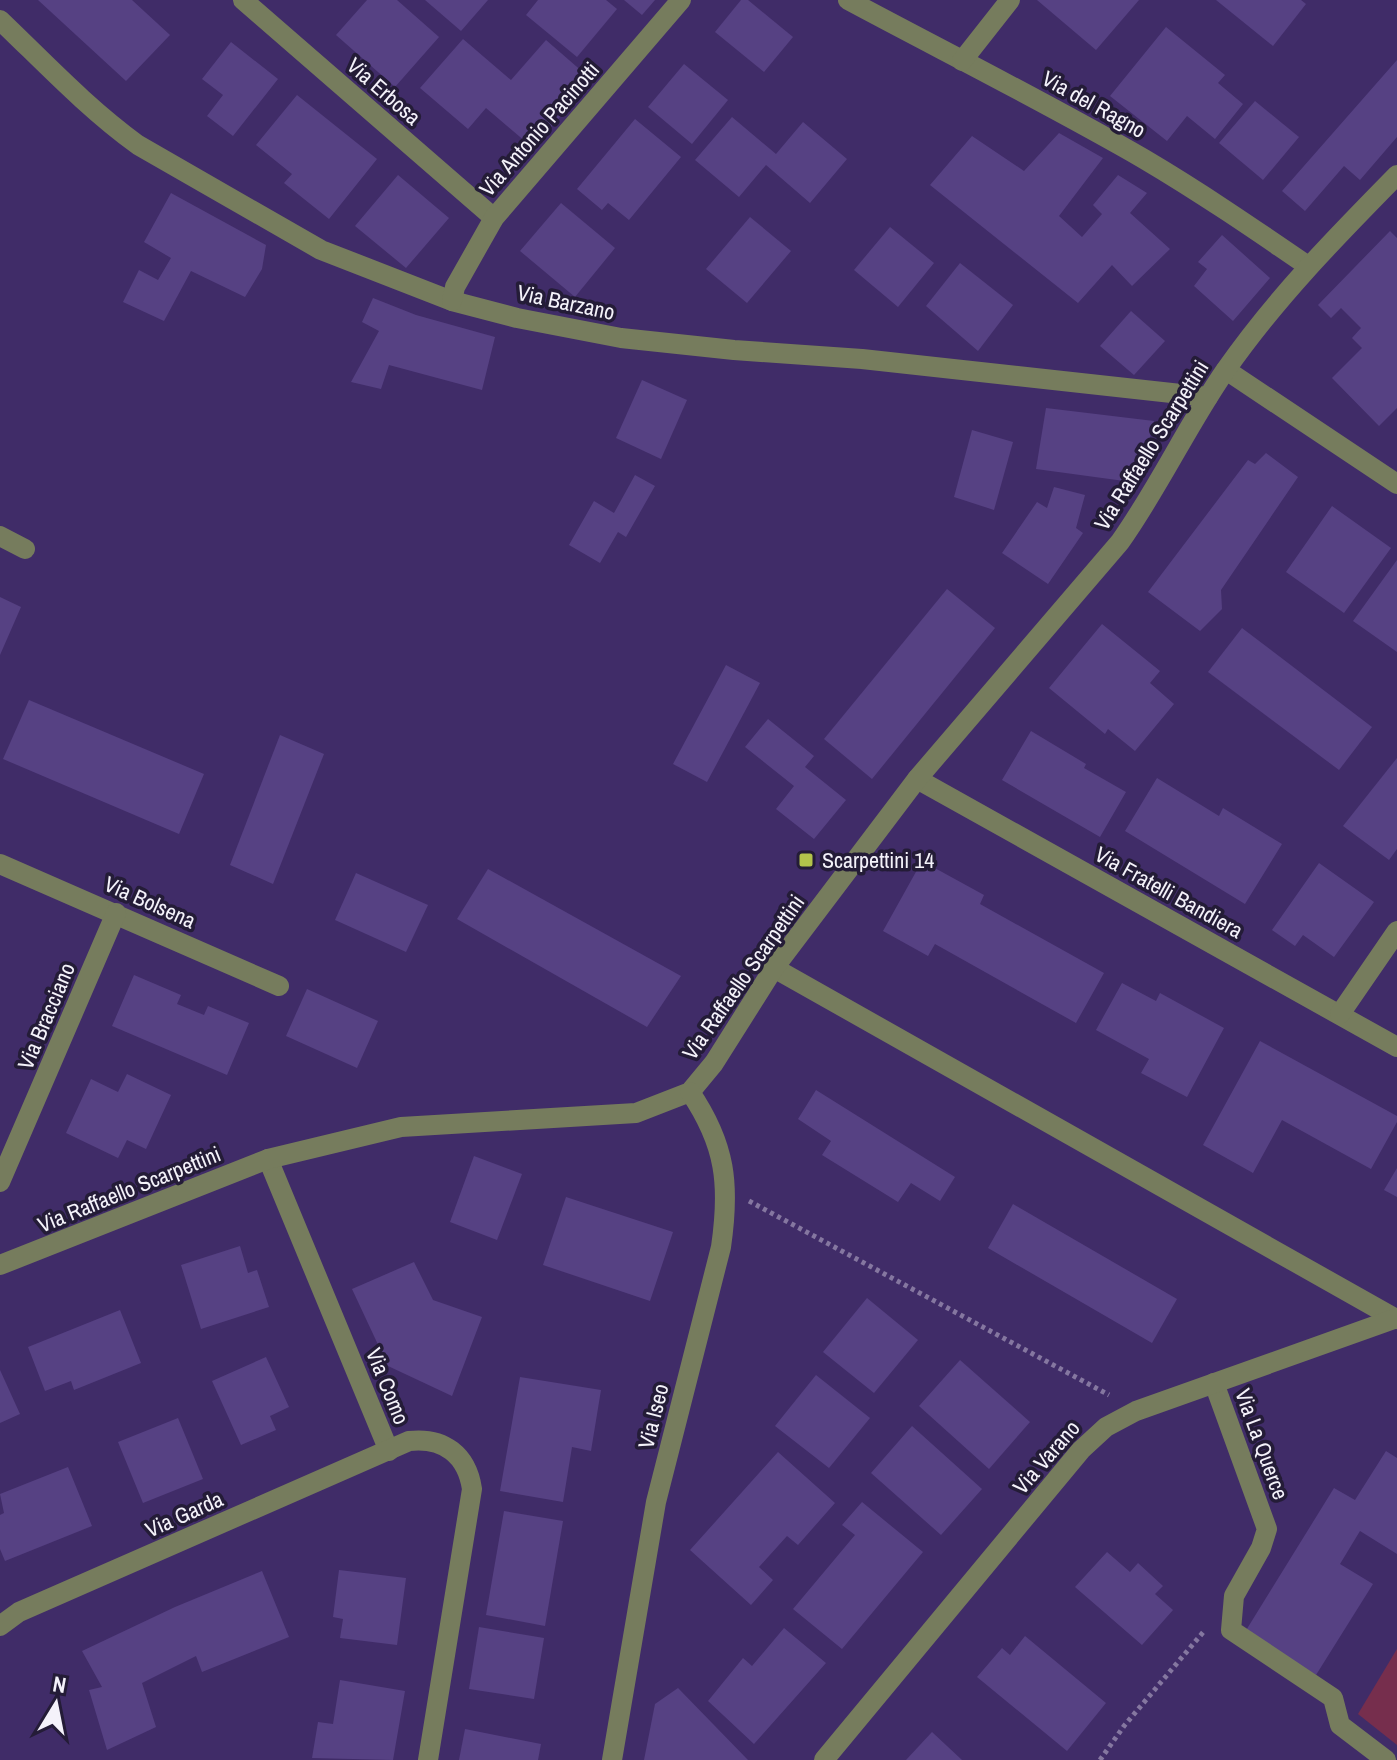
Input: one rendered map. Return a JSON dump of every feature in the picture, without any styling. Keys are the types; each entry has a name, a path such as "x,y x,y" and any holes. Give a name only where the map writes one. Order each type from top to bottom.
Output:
{"street":[{"name":"Via Erbosa","path":"243,0 494,218"},
{"name":"Via Antonio Pacinotti","path":"452,301 455,287 494,218 681,0"},
{"name":"Via del Ragno","path":"848,0 1147,161 1308,266"},
{"path":"962,61 1010,0"},
{"name":"Via Barzano","path":"0,20 69,88 138,145 321,250 452,301 517,318 621,338 862,359 1208,397"},
{"name":"Via Raffaello Scarpettini","path":"0,1265 268,1159 401,1127 636,1113 690,1092 714,1063 774,968 917,779 1120,542 1150,501 1208,397 1262,321 1308,266 1397,175"},
{"path":"1226,370 1397,484"},
{"path":"0,536 25,549"},
{"name":"Via Fratelli Bandiera","path":"917,779 1397,1047"},
{"name":"Via Bolsena","path":"0,864 279,986"},
{"name":"Via Bracciano","path":"0,1182 116,913"},
{"path":"1340,1014 1397,931"},
{"path":"774,968 1396,1319"},
{"name":"Via Iseo","path":"612,1760 656,1502 721,1247 726,1189 717,1139 706,1115 690,1092"},
{"name":"Via Como","path":"268,1159 389,1451 409,1441 424,1439 439,1443 453,1450 470,1474 472,1489 428,1760"},
{"name":"Via Varano","path":"824,1760 1081,1450 1106,1427 1136,1411 1396,1319"},
{"name":"Via La Querce","path":"1214,1383 1267,1529 1261,1548 1234,1596"},
{"name":"Via Garda","path":"0,1626 19,1612 389,1451"},
{"path":"1234,1596 1231,1630 1333,1698 1340,1725 1386,1760"}],"path":[{"path":"726,1189 1136,1411"},
{"path":"1100,1760 1124,1726 1234,1596"}],"shaded area":[{"path":"1397,1649 1397,1745 1358,1714"}],"building":[{"path":"38,0 132,0 170,35 126,81"},
{"path":"367,0 397,0 439,37 395,87 336,35"},
{"path":"425,0 488,0 461,31"},
{"path":"538,0 606,0 617,9 577,57 526,15"},
{"path":"624,0 655,0 642,15"},
{"path":"741,0 748,0 793,37 764,72 715,32"},
{"path":"1037,0 1139,0 1096,50"},
{"path":"1216,0 1301,0 1306,4 1273,46"},
{"path":"1166,27 1225,75 1218,83 1243,104 1215,139 1187,116 1167,141 1110,96"},
{"path":"463,39 511,80 546,40 592,80 533,148 486,108 468,129 420,88"},
{"path":"231,42 278,79 233,136 207,116 223,95 202,79"},
{"path":"1397,60 1397,137 1360,180 1344,166 1305,211 1282,191"},
{"path":"684,64 728,100 692,144 648,107"},
{"path":"297,95 377,159 329,219 284,183 292,174 256,145"},
{"path":"1255,101 1299,137 1263,180 1219,143"},
{"path":"732,117 776,154 803,122 847,159 810,203 766,165 739,197 695,160"},
{"path":"635,119 681,157 629,220 608,203 602,210 577,189"},
{"path":"1059,133 1103,158 1059,216 1082,237 1102,214 1093,205 1118,175 1147,193 1130,213 1170,249 1132,286 1112,265 1078,303 930,185 972,136 1024,171"},
{"path":"398,175 449,218 406,268 355,226"},
{"path":"171,193 266,245 262,269 245,297 191,271 164,321 123,302 139,270 158,280 171,258 144,242"},
{"path":"561,203 615,248 575,297 520,251"},
{"path":"750,217 791,251 747,303 706,269"},
{"path":"890,227 934,263 898,307 854,270"},
{"path":"1390,231 1397,238 1397,408 1379,426 1332,378 1362,348 1352,338 1361,328 1341,308 1331,318 1318,305"},
{"path":"1222,235 1270,278 1233,321 1194,286 1207,269 1198,262"},
{"path":"960,263 1013,305 978,351 926,306"},
{"path":"373,298 416,315 495,337 482,390 389,365 381,389 351,382 379,331 362,322"},
{"path":"1131,311 1165,341 1134,375 1100,346"},
{"path":"642,380 687,400 661,459 616,438"},
{"path":"1046,408 1154,421 1139,483 1036,469"},
{"path":"972,430 1013,442 994,510 954,497"},
{"path":"1266,453 1298,477 1221,590 1222,609 1200,631 1148,592 1248,460 1255,464"},
{"path":"635,475 655,486 626,537 618,532 600,563 569,545 594,501 614,513"},
{"path":"1054,487 1085,495 1076,528 1083,533 1048,584 1002,553 1037,502 1047,508"},
{"path":"1332,506 1391,548 1344,613 1286,572"},
{"path":"1397,560 1397,652 1353,621"},
{"path":"947,589 995,628 872,779 824,739"},
{"path":"0,597 21,607 0,655"},
{"path":"1102,624 1160,671 1150,683 1174,704 1135,751 1108,729 1105,734 1049,688"},
{"path":"1242,628 1372,727 1339,770 1208,672"},
{"path":"726,665 760,683 707,782 673,764"},
{"path":"29,700 204,774 179,834 3,759"},
{"path":"768,719 814,756 805,767 846,800 814,839 776,809 794,786 745,747"},
{"path":"1031,731 1086,764 1084,768 1126,792 1100,837 1002,780"},
{"path":"280,735 324,754 273,884 230,865"},
{"path":"1397,758 1397,849 1389,860 1343,826"},
{"path":"1157,778 1219,816 1223,808 1282,844 1245,904 1125,831"},
{"path":"922,861 984,895 980,904 1104,973 1076,1023 935,944 928,956 883,931"},
{"path":"1319,863 1374,902 1334,957 1303,935 1295,946 1272,930"},
{"path":"488,869 681,976 647,1027 457,919"},
{"path":"356,873 428,905 406,952 335,920"},
{"path":"134,975 181,995 177,1004 204,1015 208,1006 249,1023 227,1075 112,1026"},
{"path":"1122,983 1156,1001 1160,993 1224,1028 1187,1097 1141,1073 1149,1059 1096,1030"},
{"path":"307,989 378,1021 357,1068 286,1036"},
{"path":"1260,1041 1397,1116 1397,1122 1371,1169 1282,1120 1253,1173 1203,1145"},
{"path":"127,1074 171,1095 146,1149 127,1140 118,1158 66,1133 91,1079 118,1092"},
{"path":"816,1090 955,1177 940,1201 911,1183 898,1202 822,1155 831,1141 798,1119"},
{"path":"474,1156 522,1174 497,1240 450,1222"},
{"path":"1397,1168 1397,1197 1384,1190"},
{"path":"566,1197 673,1232 650,1301 543,1265"},
{"path":"1013,1204 1177,1299 1152,1343 988,1248"},
{"path":"240,1246 248,1273 257,1270 269,1307 201,1329 181,1265"},
{"path":"414,1262 433,1300 482,1317 452,1396 388,1366 352,1289"},
{"path":"867,1298 918,1340 874,1393 823,1352"},
{"path":"120,1310 141,1363 74,1390 71,1381 45,1391 28,1347"},
{"path":"266,1357 289,1407 270,1416 276,1430 241,1445 212,1381"},
{"path":"960,1360 1030,1422 989,1469 919,1406"},
{"path":"0,1370 20,1414 0,1423"},
{"path":"816,1375 870,1418 829,1468 775,1426"},
{"path":"520,1377 601,1390 591,1451 572,1447 563,1502 500,1491"},
{"path":"178,1418 203,1479 143,1503 118,1442"},
{"path":"912,1426 982,1489 941,1535 871,1473"},
{"path":"1386,1451 1397,1458 1397,1554 1360,1531 1340,1564 1373,1584 1316,1675 1245,1632 1334,1488 1355,1500"},
{"path":"778,1452 835,1503 798,1545 787,1536 759,1567 773,1580 751,1605 690,1550"},
{"path":"68,1467 92,1526 5,1561 0,1549 0,1515 4,1513 0,1494"},
{"path":"862,1502 923,1552 842,1649 793,1609 855,1535 842,1525"},
{"path":"504,1511 563,1521 545,1626 486,1615"},
{"path":"1107,1552 1130,1572 1138,1563 1163,1586 1155,1594 1173,1610 1142,1645 1075,1587"},
{"path":"339,1570 406,1578 397,1645 340,1638 343,1619 333,1617"},
{"path":"262,1571 289,1637 202,1672 196,1656 142,1683 156,1727 107,1750 89,1690 102,1687 82,1651 175,1607"},
{"path":"479,1627 544,1638 534,1699 469,1689"},
{"path":"784,1628 826,1663 754,1744 708,1701 743,1658 752,1666"},
{"path":"1025,1636 1106,1703 1067,1751 977,1677 1002,1648 1010,1655"},
{"path":"340,1680 405,1691 393,1760 312,1758 318,1722 333,1724"},
{"path":"678,1688 748,1760 644,1760 655,1704"},
{"path":"465,1729 541,1744 538,1760 459,1760"},
{"path":"932,1732 962,1760 906,1760"}],"place":[{"name":"Scarpettini 14","path":"806,860"}]}
